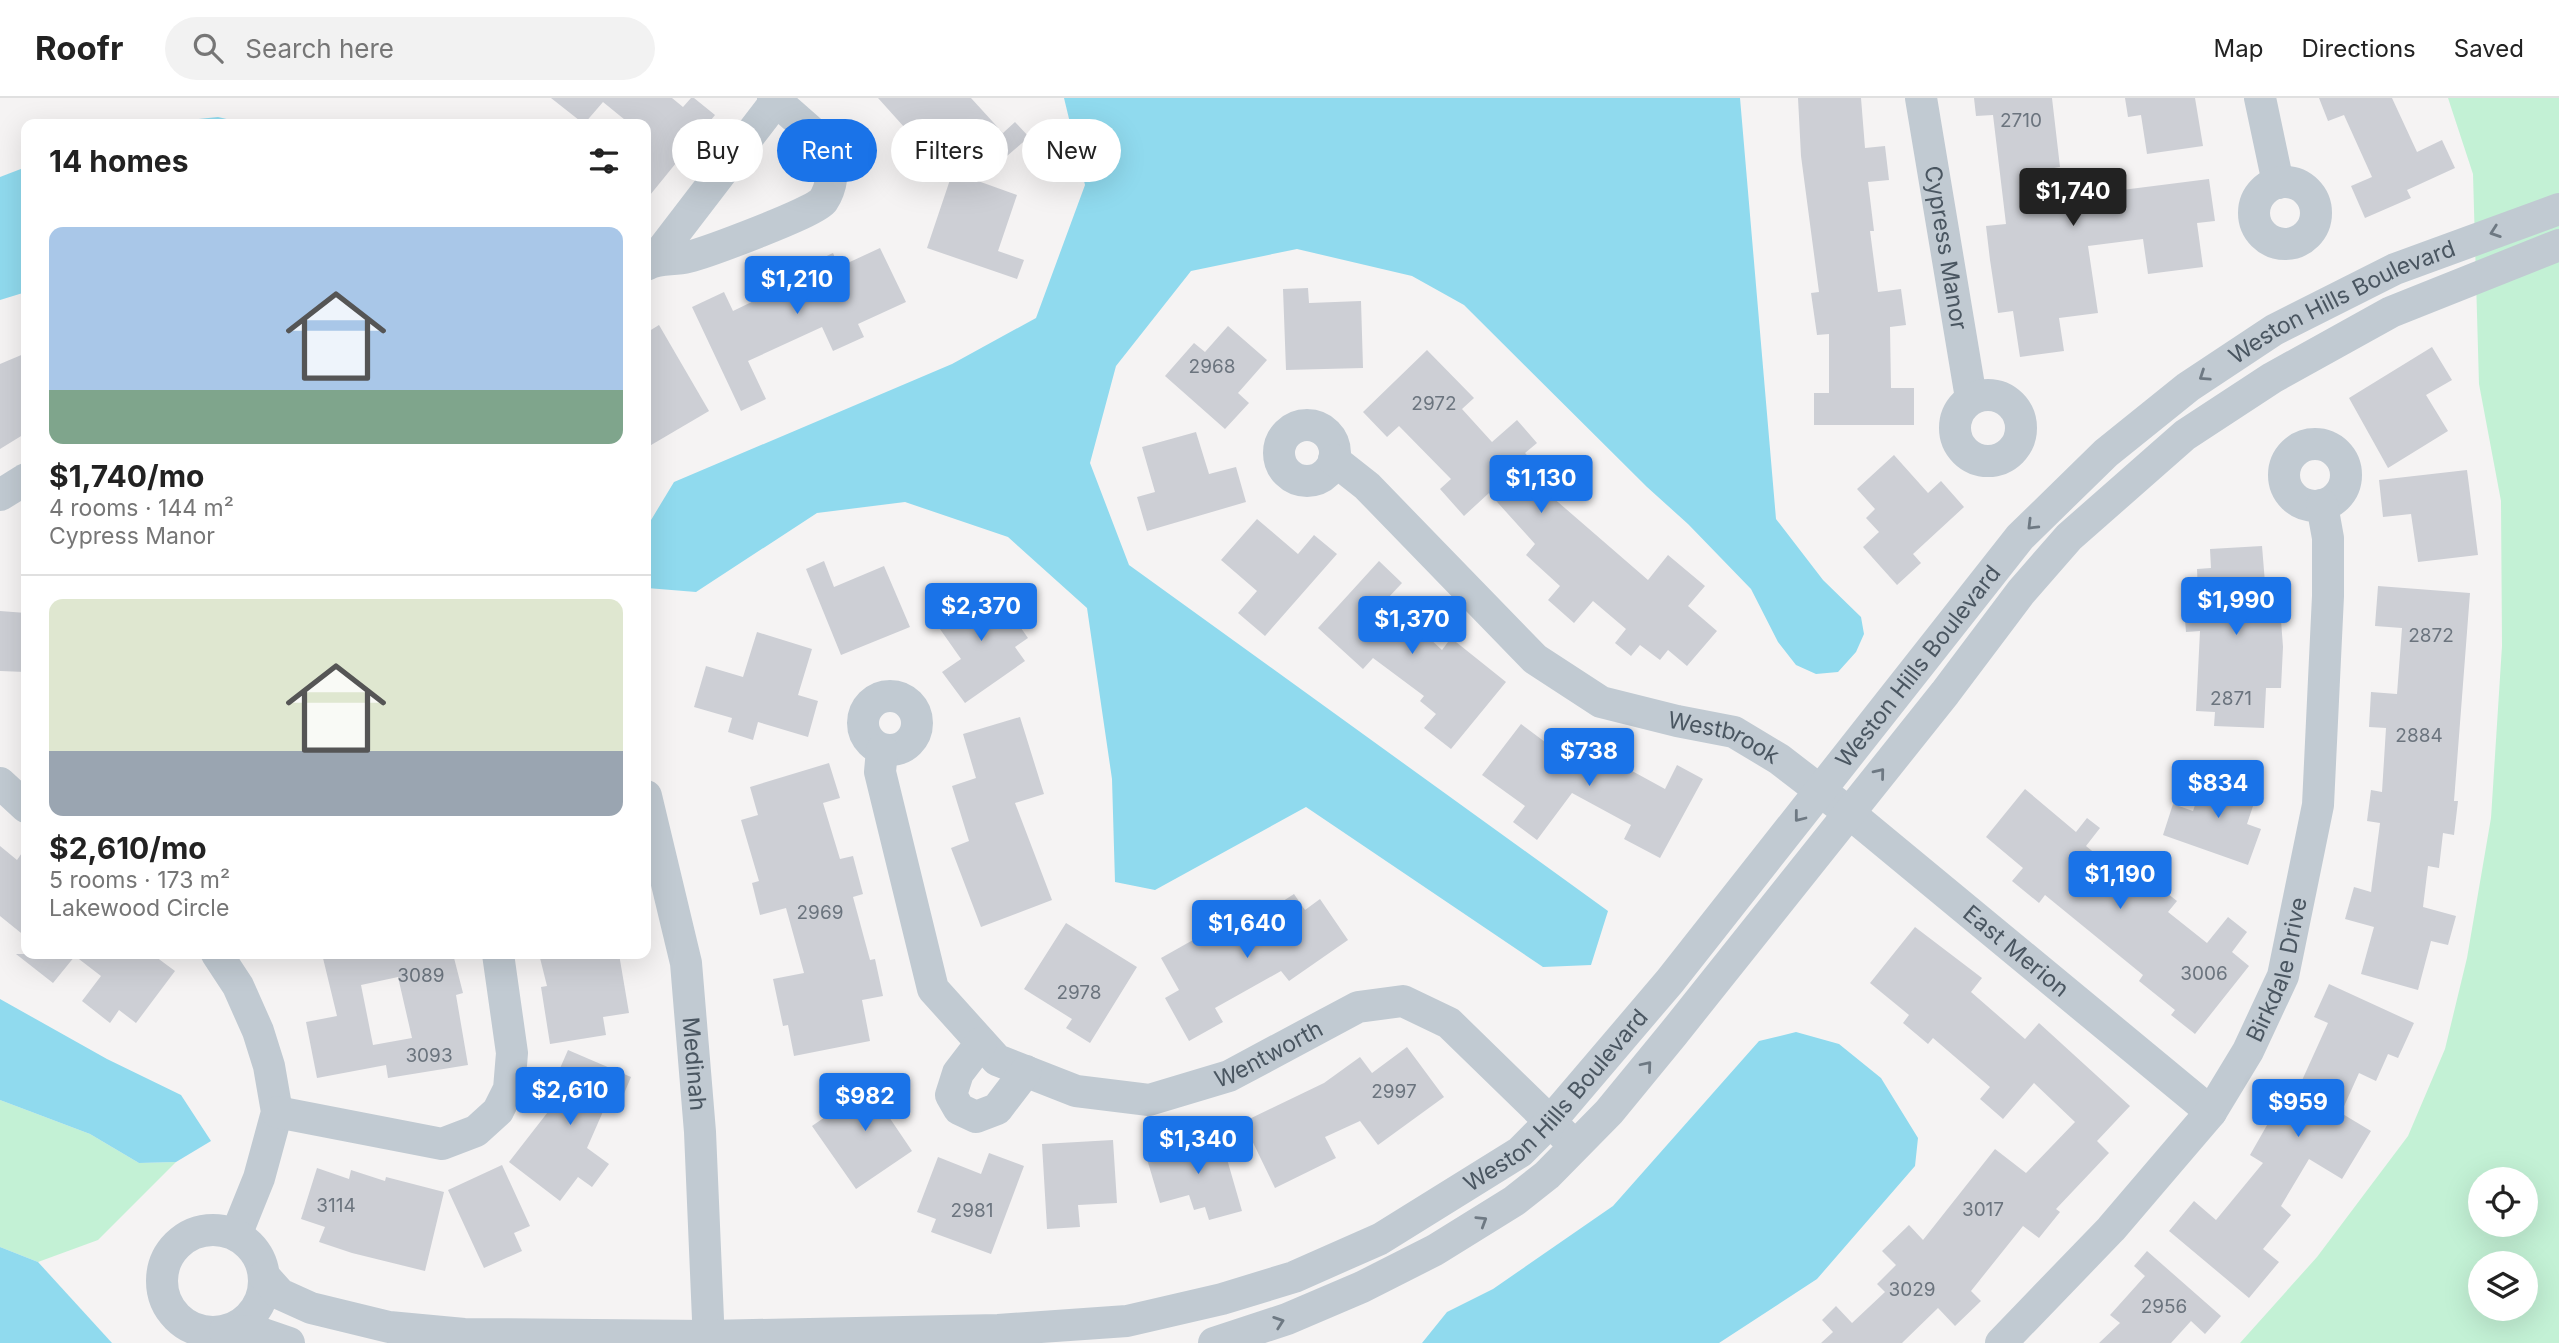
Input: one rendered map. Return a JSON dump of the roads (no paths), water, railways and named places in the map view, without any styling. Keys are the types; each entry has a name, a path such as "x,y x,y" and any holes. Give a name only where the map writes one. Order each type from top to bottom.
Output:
{"street":[{"name":"Cypress Manor","path":"1921,98 1971,398"},
{"path":"2260,98 2278,183"},
{"path":"774,100 831,149 833,179 821,204 800,215 688,257 651,262 774,100"},
{"name":"Weston Hills Boulevard","path":"264,1276 280,1294 311,1308 389,1327 464,1334 709,1340 998,1330 1127,1321 1222,1299 1294,1277 1380,1239 1520,1153 1549,1124 1670,981 2020,537 2106,453 2188,387 2274,330 2395,269 2559,209"},
{"name":"Weston Hills Boulevard","path":"1214,1343 1287,1319 1362,1287 1435,1250 1514,1201 1547,1175 1609,1112 1673,1034 1945,693 2021,592 2069,537 2185,435 2272,378 2390,312 2559,245"},
{"name":"Westbrook","path":"1334,460 1367,486 1535,659 1601,702 1734,732 1779,759 1821,790"},
{"path":"0,495 21,482"},
{"name":"Birkdale Drive","path":"2001,1343 2111,1229 2211,1112 2248,1051 2283,976 2318,806 2328,596 2328,538 2322,505"},
{"name":"Wentworth","path":"882,750 880,772 933,989 998,1060 1076,1091 1149,1100 1229,1076 1358,1007 1402,1000 1449,1023 1549,1124 1577,1146"},
{"path":"0,783 21,802"},
{"name":"East Merion","path":"1821,790 2211,1112"},
{"name":"Medinah","path":"651,817 686,963 700,1132 709,1340"},
{"path":"220,959 238,986 258,1031 269,1066 277,1112 259,1178 236,1235"},
{"path":"277,1112 442,1144 476,1131 498,1111 509,1089 512,1053 499,959"},
{"path":"981,1043 958,1073 951,1095 959,1109 976,1117 997,1109 1026,1071"},
{"path":"208,1335 246,1321 262,1296 264,1276 253,1250 236,1235 217,1231 200,1232 184,1239 172,1250 164,1265 162,1290 170,1309 190,1327 208,1335 257,1332 289,1343"}],"water":[{"path":"1064,98 1740,98 1776,519 1823,580 1861,617 1864,634 1856,652 1838,672 1816,674 1796,665 1778,642 1751,589 1688,524 1647,487 1464,305 1412,276 1297,249 1191,271 1116,366 1090,463 1129,565 1608,911 1591,965 1543,967 1306,807 1155,890 1115,882 1112,779 1087,608 1008,537 905,502 817,513 696,592 651,588 651,520 674,482 952,364 1036,318 1084,182 1121,182 1121,119 1069,119"},
{"path":"21,169 21,294 0,300 0,177"},
{"path":"0,999 107,1059 181,1095 211,1141 176,1162 139,1163 90,1134 0,1100"},
{"path":"1796,1032 1839,1044 1881,1078 1918,1138 1915,1166 1817,1279 1719,1343 1422,1343 1447,1312 1493,1289 1613,1206 1759,1041"},
{"path":"0,1247 38,1262 112,1343 0,1343"}]}
